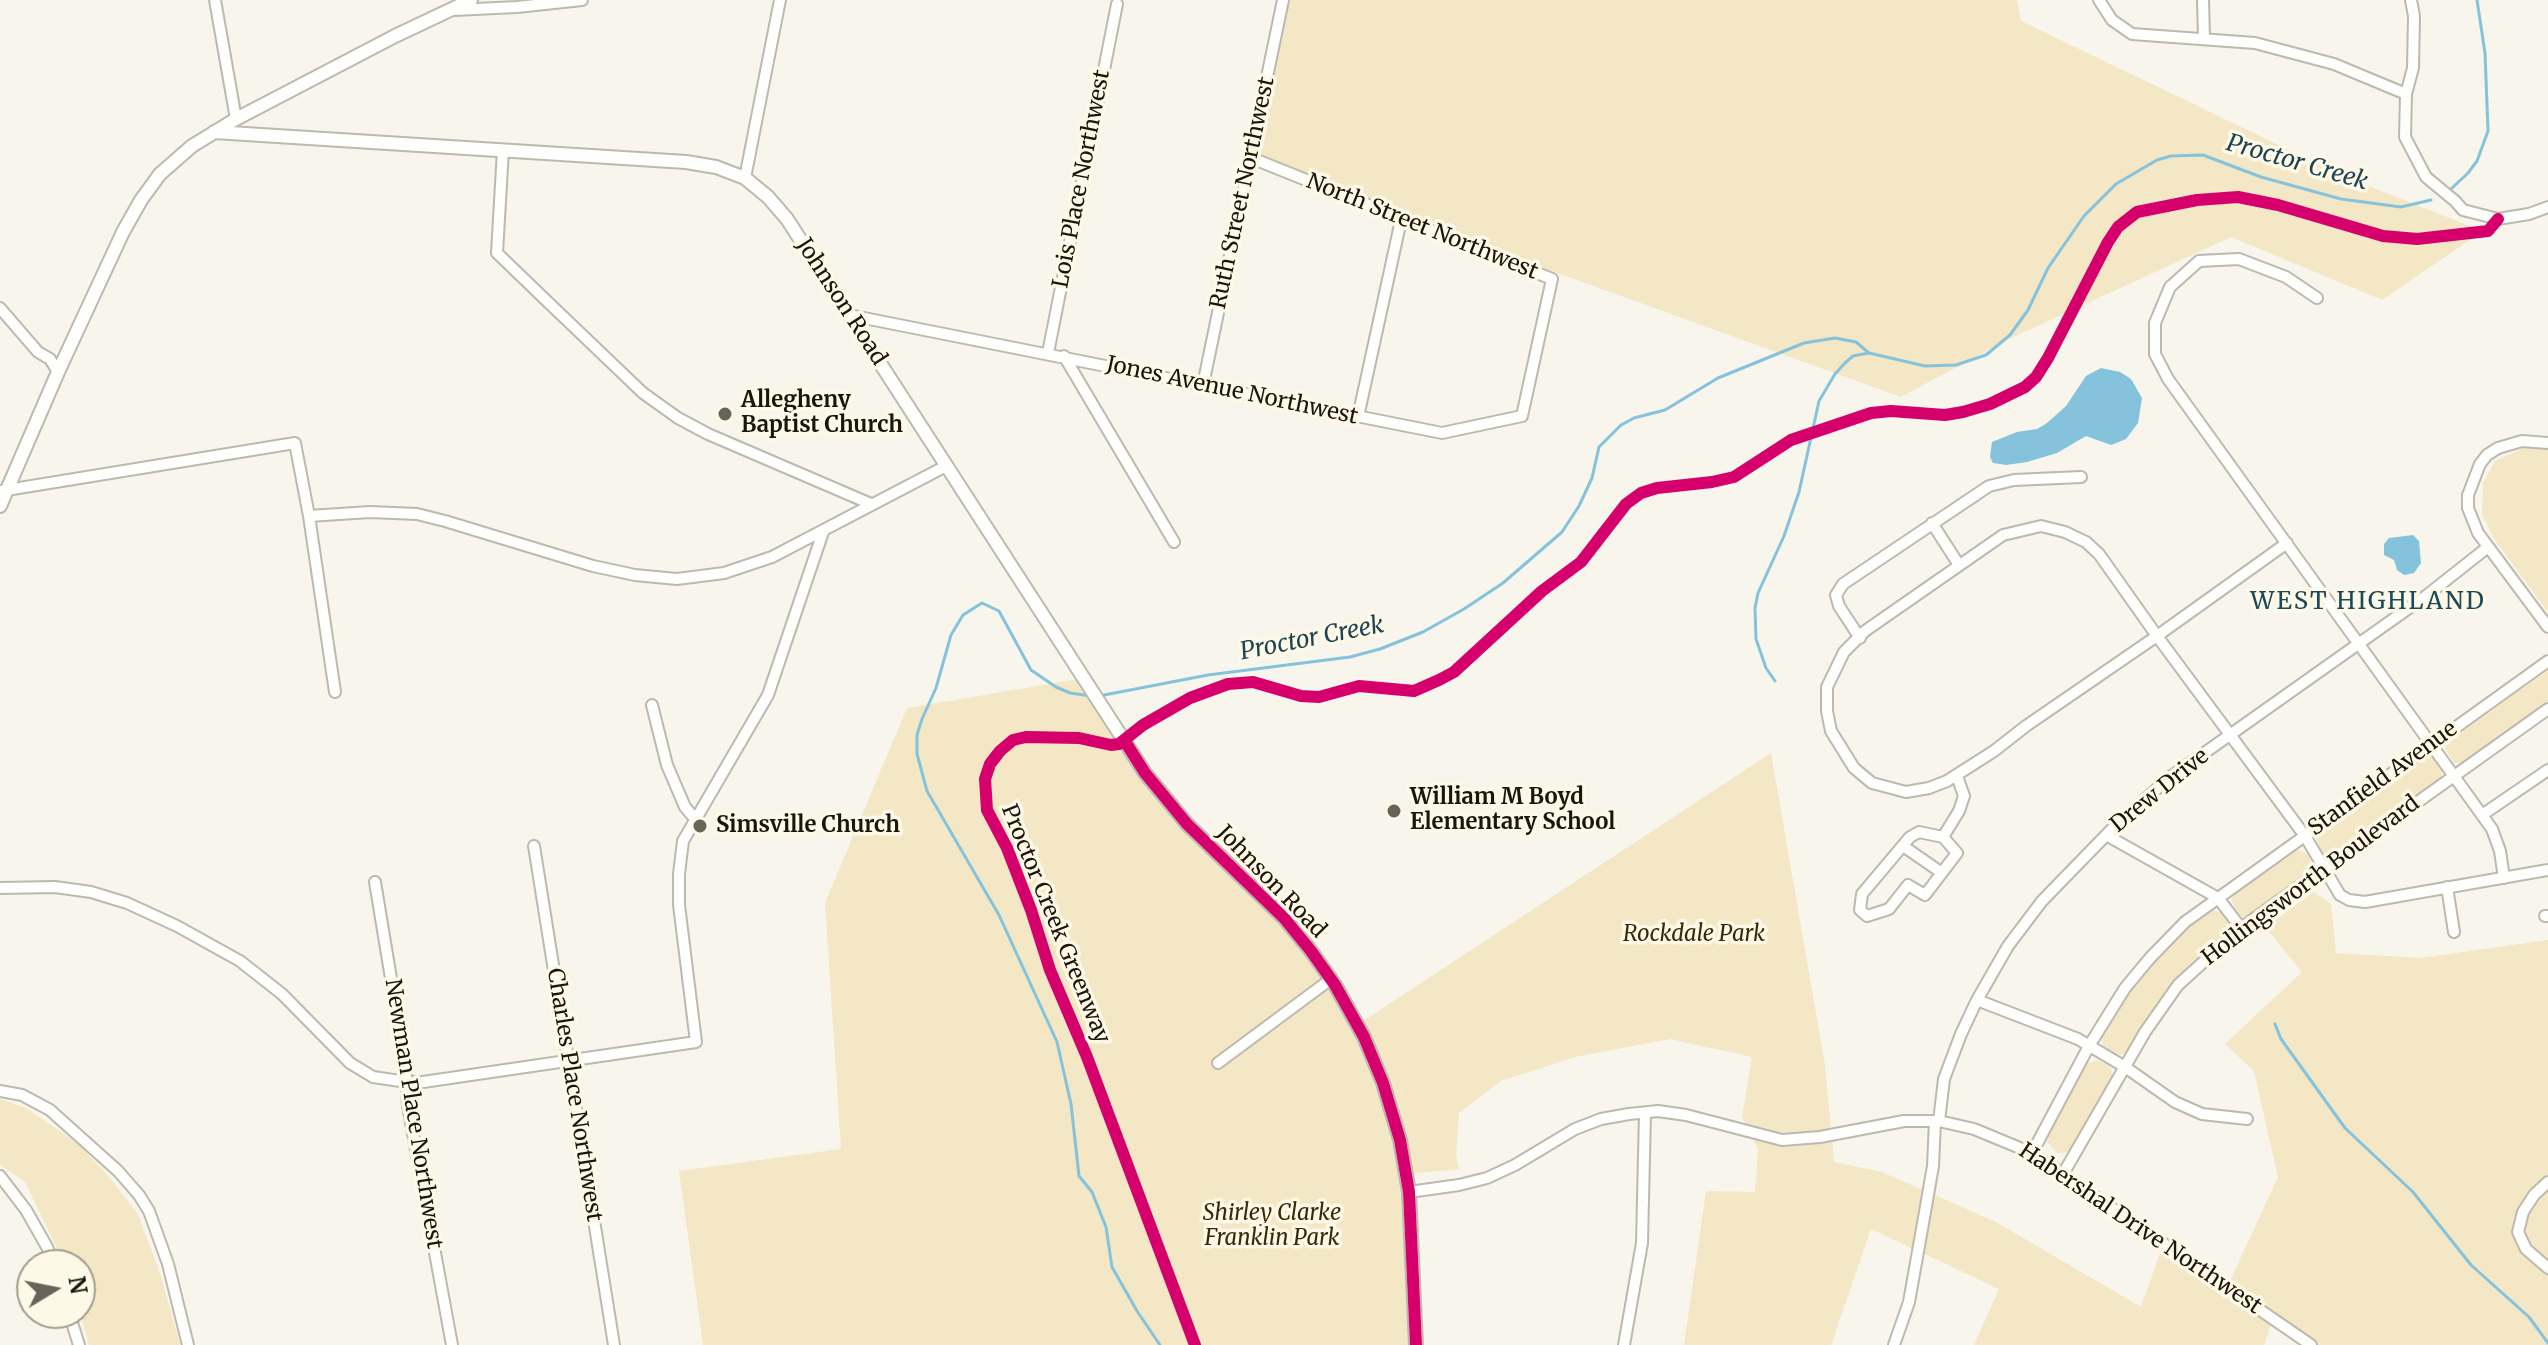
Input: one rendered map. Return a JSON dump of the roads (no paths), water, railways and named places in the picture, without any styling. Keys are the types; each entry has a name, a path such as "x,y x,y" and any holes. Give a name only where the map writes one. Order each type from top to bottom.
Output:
{"street":[{"path":"215,0 236,119"},
{"path":"0,506 4,490 123,232 141,200 169,166 236,119 471,0"},
{"path":"452,10 582,0"},
{"path":"745,178 780,0"},
{"name":"Ruth Street Northwest","path":"1203,385 1283,0"},
{"path":"2099,0 2112,20 2132,34 2255,43 2334,64 2406,94"},
{"path":"2203,0 2204,38"},
{"path":"2411,0 2414,16 2413,68 2406,94 2405,137 2426,177 2463,210 2498,219 2548,207"},
{"name":"Lois Place Northwest","path":"1048,353 1117,4"},
{"name":"Johnson Road","path":"214,132 686,162 716,167 745,178 768,197 787,219 1145,773 1187,824 1284,918 1331,979 1364,1037 1383,1083 1400,1140 1409,1192 1416,1345"},
{"path":"503,150 497,253 552,306 643,393 678,418 708,434 871,504"},
{"name":"North Street Northwest","path":"1249,157 1552,279 1542,324"},
{"path":"1358,417 1401,220"},
{"path":"2317,298 2286,277 2239,259 2199,261 2170,287 2155,323 2155,354 2168,379 2492,829 2500,851 2504,878"},
{"path":"0,308 38,352 50,359 58,372"},
{"name":"Jones Avenue Northwest","path":"849,315 1442,433 1522,416 1542,324"},
{"path":"1064,356 1174,542"},
{"path":"2548,443 2522,441 2498,448 2480,464 2471,484 2468,508 2478,533 2548,627"},
{"path":"4,490 295,443 335,692"},
{"path":"309,516 370,512 417,514 593,566 635,575 677,579 724,573 772,557 946,466"},
{"path":"1860,638 1839,606 1836,595 1843,584 1999,482 2081,477"},
{"path":"1932,523 1959,565"},
{"path":"2287,543 2157,636 1957,776 1929,788 1906,792 1872,783 1854,768 1831,731 1827,687 1844,652 1865,631 2003,535 2041,526 2086,542 2099,554 2157,636 2305,836 2340,895 2365,902 2548,870"},
{"path":"0,888 55,887 91,892 127,903 177,926 240,961 282,994 350,1063 373,1077 423,1082 696,1042 679,905 683,841 768,695 823,532"},
{"name":"Drew Drive","path":"1894,1345 1909,1302 1933,1166 1944,1079 1977,1000 2008,946 2042,901 2106,835 2169,778 2361,644 2488,547"},
{"name":"Stanfield Avenue","path":"2032,1153 2089,1046 2125,988 2185,922 2548,661"},
{"path":"652,705 667,765 685,807 696,820"},
{"name":"Hollingsworth Boulevard","path":"2063,1174 2145,1032 2178,985 2241,928 2548,709"},
{"path":"2482,815 2548,770"},
{"path":"1943,837 1964,796 1957,776"},
{"path":"1919,832 1943,837 1957,853 1925,895 1908,885 1889,909 1867,916 1860,910 1862,894 1910,837 1919,832"},
{"path":"2106,835 2218,898 2241,928"},
{"name":"Charles Place Northwest","path":"534,846 614,1345"},
{"path":"1903,846 1942,873"},
{"name":"Newman Place Northwest","path":"375,882 407,1082 408,1106 452,1345"},
{"path":"2447,887 2454,932"},
{"path":"1218,1063 1331,979"},
{"path":"1977,1000 2078,1039 2175,1102 2202,1114 2247,1119"},
{"path":"0,1091 22,1095 50,1110 118,1171 139,1195 149,1211 168,1264 188,1345"},
{"name":"Habershal Drive Northwest","path":"1409,1192 1487,1178 1575,1129 1601,1119 1658,1111 1686,1115 1782,1140 1820,1137 1904,1121 1937,1121 1974,1129 2032,1153 2311,1345"},
{"path":"1624,1345 1642,1243 1645,1113"},
{"path":"0,1176 26,1210 46,1249"},
{"path":"2548,1182 2534,1195 2523,1212 2518,1232 2526,1249 2548,1268"}],"water":[{"path":"2101,368 2120,372 2131,379 2142,398 2138,423 2126,439 2111,445 2086,436 2057,453 2027,462 1993,463 1990,457 1992,442 2017,432 2037,429 2047,423 2066,406 2086,376"},
{"path":"2413,535 2419,541 2421,563 2414,573 2404,575 2397,570 2394,560 2384,555 2384,544 2389,538"}],"waterway":[{"name":"Proctor Creek","path":"2452,188 2477,161 2488,131 2485,53 2477,0"},
{"name":"Proctor Creek","path":"1099,696 1208,675 1350,657 1423,632 1503,583 1562,532 1592,478 1599,447 1621,425 1634,418 1665,410 1718,378 1804,343 1835,338 1856,342 1869,353 1925,366 1956,365 1986,355 2010,335 2028,310 2048,268 2084,216 2116,184 2157,160 2171,156 2203,155 2261,177 2341,199 2401,207 2431,200"},
{"path":"1775,681 1766,668 1756,639 1758,593 1784,536 1799,492 1819,401 1845,363 1853,356 1869,353"},
{"name":"Proctor Creek","path":"1091,696 1056,687 1031,670 999,611 982,603 963,615 951,635 936,688 917,735 917,754 927,791 999,915 1057,1042 1071,1104 1079,1176 1092,1192 1106,1227 1112,1267 1160,1345"},
{"path":"2275,1024 2281,1039 2345,1128 2413,1192 2471,1265 2529,1317 2548,1343"}],"place":[{"name":"Allegheny Baptist Church","path":"725,414"},
{"name":"William M Boyd Elementary School","path":"1394,811"},
{"name":"Simsville Church","path":"700,826"}],"district":[{"name":"WEST HIGHLAND","path":"2368,602"}],"park label":[{"name":"Rockdale Park","path":"1694,935"},
{"name":"Shirley Clarke Franklin Park","path":"1272,1226"}]}
